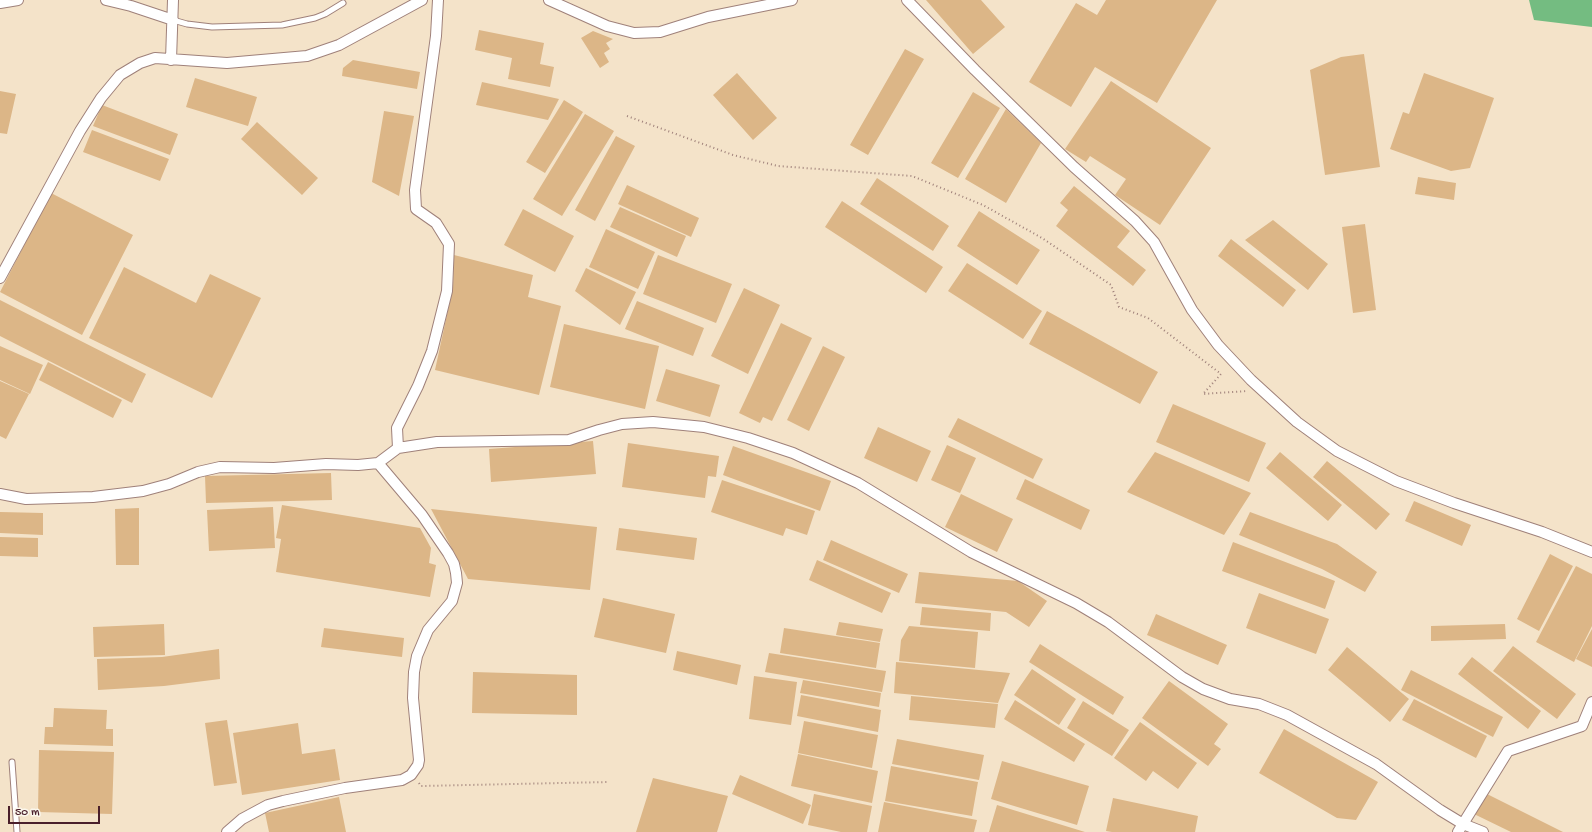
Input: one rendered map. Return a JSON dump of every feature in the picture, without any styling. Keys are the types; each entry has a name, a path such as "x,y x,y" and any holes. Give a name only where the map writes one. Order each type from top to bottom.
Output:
{"street":[{"path":"0,3 18,0"},
{"path":"106,0 131,6 174,20"},
{"path":"171,60 174,0"},
{"path":"0,278 80,131 101,98 120,75 140,63 155,58 227,63 307,56 339,45 422,0"},
{"path":"398,448 397,428 418,386 432,351 447,290 449,244 436,224 416,209 415,190 436,36 438,0"},
{"path":"550,0 607,26 634,33 660,32 708,17 792,0"},
{"path":"907,0 975,70 1074,167 1136,221 1154,242 1192,310 1218,345 1262,390 1297,422 1337,451 1396,481 1454,503 1542,532 1592,552"},
{"path":"0,494 26,498 93,497 143,491 169,484 198,472 220,467 274,468 326,464 358,465 378,463 398,448 437,442 569,440 622,424 653,422 704,427 748,438 793,453 858,484 971,552 1076,603 1101,618 1182,678 1203,689 1230,699 1259,704 1287,715 1376,764 1440,810 1460,828 1483,832"},
{"path":"227,832 242,819 254,812 283,801 344,788 402,780 411,775 415,770 419,760 412,686 417,656 428,630 452,600 455,592 456,573 454,564 448,553 426,522 378,463"},
{"path":"1460,828 1508,751 1582,726 1592,702"}],"lane":[{"path":"174,20 187,24 212,27 282,25 314,18 325,14 343,3"},
{"path":"12,762 17,832"}],"path":[{"path":"627,116 733,155 778,166 912,176 983,204 1042,238 1111,285 1118,307 1148,318 1221,374 1203,394 1262,390"},
{"path":"411,775 421,786 608,782"}],"green space":[{"path":"1529,0 1592,0 1592,27 1534,20"}],"building":[{"path":"926,0 981,0 1005,27 973,54"},
{"path":"1106,0 1217,0 1157,103 1095,67 1071,107 1029,82 1076,3 1097,15"},
{"path":"479,30 544,43 540,64 554,67 550,87 508,79 512,58 475,50"},
{"path":"593,31 613,39 606,43 610,49 604,53 609,62 600,68 581,38"},
{"path":"905,49 924,59 868,155 850,145"},
{"path":"1364,54 1380,167 1325,175 1310,70 1341,57"},
{"path":"353,60 420,72 417,89 342,76 343,68"},
{"path":"737,73 777,118 753,140 713,95"},
{"path":"1424,73 1494,98 1470,168 1451,171 1390,149 1403,112 1409,114"},
{"path":"195,78 257,97 248,126 186,107"},
{"path":"1111,81 1211,148 1160,225 1115,195 1126,179 1090,156 1086,162 1065,149"},
{"path":"482,82 559,99 548,120 476,105"},
{"path":"0,91 16,94 7,134 0,133"},
{"path":"973,92 1000,108 958,178 931,163"},
{"path":"564,100 583,112 545,173 526,162"},
{"path":"102,105 178,134 170,155 93,126"},
{"path":"1006,109 1041,143 1006,203 965,179"},
{"path":"384,111 414,116 399,196 372,182"},
{"path":"585,114 614,131 562,216 533,199"},
{"path":"257,122 318,178 302,195 241,139"},
{"path":"92,130 169,159 160,181 83,152"},
{"path":"616,136 635,146 595,221 575,210"},
{"path":"1418,177 1456,183 1454,200 1415,194"},
{"path":"877,178 949,226 933,251 860,204"},
{"path":"627,185 699,218 691,237 618,204"},
{"path":"1074,186 1130,231 1117,247 1146,270 1133,286 1056,226 1068,210 1060,203"},
{"path":"51,193 133,235 82,335 0,292"},
{"path":"842,201 943,267 926,293 825,227"},
{"path":"620,207 686,236 677,257 610,227"},
{"path":"523,209 574,236 555,272 504,245"},
{"path":"979,211 1040,250 1017,285 957,246"},
{"path":"1273,220 1328,264 1308,290 1245,240"},
{"path":"1365,224 1376,310 1353,313 1342,227"},
{"path":"606,229 655,252 638,289 589,267"},
{"path":"1231,239 1296,290 1283,307 1218,256"},
{"path":"454,255 533,275 528,297 561,306 539,395 435,370 453,287"},
{"path":"658,255 732,284 716,323 643,294"},
{"path":"967,263 1042,311 1023,339 948,291"},
{"path":"124,267 196,303 210,274 261,298 212,398 89,338"},
{"path":"586,268 636,292 620,325 575,291"},
{"path":"744,288 780,305 748,374 711,356"},
{"path":"0,300 146,374 132,403 0,336"},
{"path":"637,301 704,328 693,356 625,329"},
{"path":"1047,311 1158,372 1140,404 1029,344"},
{"path":"781,323 812,338 772,421 763,417 760,423 739,413"},
{"path":"564,324 659,346 645,409 550,387"},
{"path":"0,346 43,365 30,394 0,380"},
{"path":"823,346 845,357 809,431 787,420"},
{"path":"48,362 122,400 113,418 39,380"},
{"path":"666,369 720,385 710,417 656,401"},
{"path":"0,381 29,394 6,439 0,436"},
{"path":"1173,404 1266,443 1249,482 1156,442"},
{"path":"958,418 1043,459 1033,479 948,437"},
{"path":"878,427 931,451 917,482 864,458"},
{"path":"593,441 596,474 491,482 489,449"},
{"path":"628,443 719,456 716,477 708,476 705,498 622,487"},
{"path":"947,445 976,458 960,493 931,480"},
{"path":"733,446 831,481 820,511 723,475"},
{"path":"1155,452 1251,493 1224,535 1127,492"},
{"path":"1280,452 1342,505 1328,521 1266,468"},
{"path":"1327,461 1390,514 1376,530 1313,477"},
{"path":"331,473 332,500 206,503 205,476"},
{"path":"1025,479 1090,510 1081,530 1016,499"},
{"path":"722,480 815,511 807,535 786,528 783,536 711,512"},
{"path":"961,494 1013,519 997,552 945,527"},
{"path":"1414,501 1471,525 1462,546 1405,521"},
{"path":"282,505 420,528 431,548 429,563 436,565 430,597 276,572 281,539 276,538"},
{"path":"273,507 275,548 209,551 207,510"},
{"path":"139,508 139,565 116,565 115,509"},
{"path":"431,509 597,527 590,590 468,579"},
{"path":"0,512 43,513 43,535 0,533"},
{"path":"1250,512 1337,544 1377,572 1365,592 1322,569 1239,535"},
{"path":"619,528 697,538 694,560 616,550"},
{"path":"0,537 38,538 38,557 0,556"},
{"path":"831,540 908,574 899,593 823,560"},
{"path":"1233,542 1335,581 1325,609 1222,571"},
{"path":"1550,554 1573,566 1539,631 1517,619"},
{"path":"817,560 891,593 882,613 809,580"},
{"path":"1576,566 1592,574 1592,626 1574,662 1536,642"},
{"path":"919,572 1018,581 1047,601 1029,627 1006,612 915,603"},
{"path":"1259,593 1329,619 1316,654 1246,628"},
{"path":"603,598 675,614 666,653 594,637"},
{"path":"922,607 991,613 990,631 920,625"},
{"path":"1156,614 1227,645 1218,665 1147,635"},
{"path":"839,622 883,629 880,642 836,635"},
{"path":"164,624 165,655 94,657 93,627"},
{"path":"1505,624 1506,639 1431,641 1431,626"},
{"path":"909,626 978,632 975,668 899,661 901,640"},
{"path":"324,628 404,638 402,657 321,647"},
{"path":"784,628 880,643 876,668 780,653"},
{"path":"1592,629 1592,667 1576,659"},
{"path":"1040,644 1124,697 1113,715 1029,662"},
{"path":"1513,646 1576,694 1557,719 1493,671"},
{"path":"1347,647 1409,699 1390,722 1328,670"},
{"path":"219,649 220,679 164,686 98,690 97,659 162,657"},
{"path":"677,651 741,665 737,685 673,670"},
{"path":"769,653 886,671 882,692 765,672"},
{"path":"1472,657 1541,711 1528,729 1458,674"},
{"path":"896,662 1010,673 998,703 894,693"},
{"path":"1032,669 1076,699 1059,725 1014,695"},
{"path":"1411,670 1503,717 1493,737 1401,690"},
{"path":"473,672 577,675 577,715 472,713"},
{"path":"754,676 797,682 791,725 749,719"},
{"path":"803,680 881,693 879,707 800,693"},
{"path":"1169,681 1228,724 1214,744 1221,749 1208,766 1142,718"},
{"path":"801,695 881,710 878,732 797,716"},
{"path":"911,696 998,704 995,728 909,720"},
{"path":"1414,699 1487,736 1476,758 1402,720"},
{"path":"1015,700 1085,744 1074,762 1004,719"},
{"path":"1083,701 1129,730 1112,756 1067,728"},
{"path":"54,708 107,710 106,729 113,729 113,746 44,744 45,727 53,727"},
{"path":"227,720 237,783 214,786 205,723"},
{"path":"804,721 878,735 872,768 798,753"},
{"path":"1140,722 1197,763 1178,789 1153,771 1146,781 1114,758"},
{"path":"298,723 302,754 335,749 340,780 242,795 233,733"},
{"path":"1284,729 1378,782 1356,820 1337,818 1259,773"},
{"path":"897,739 984,755 979,780 892,764"},
{"path":"39,750 114,752 112,814 38,812"},
{"path":"798,754 878,771 872,803 791,786"},
{"path":"1002,761 1089,786 1077,825 991,799"},
{"path":"891,766 978,782 972,816 885,801"},
{"path":"740,775 811,805 803,824 732,794"},
{"path":"653,778 728,796 717,832 636,832"},
{"path":"1485,793 1563,832 1511,832 1474,814"},
{"path":"814,794 872,806 867,832 841,832 808,825"},
{"path":"339,797 346,832 269,832 265,813"},
{"path":"1113,798 1198,816 1195,832 1106,831"},
{"path":"884,802 977,820 974,832 878,832"},
{"path":"997,805 1085,832 989,832"}]}
